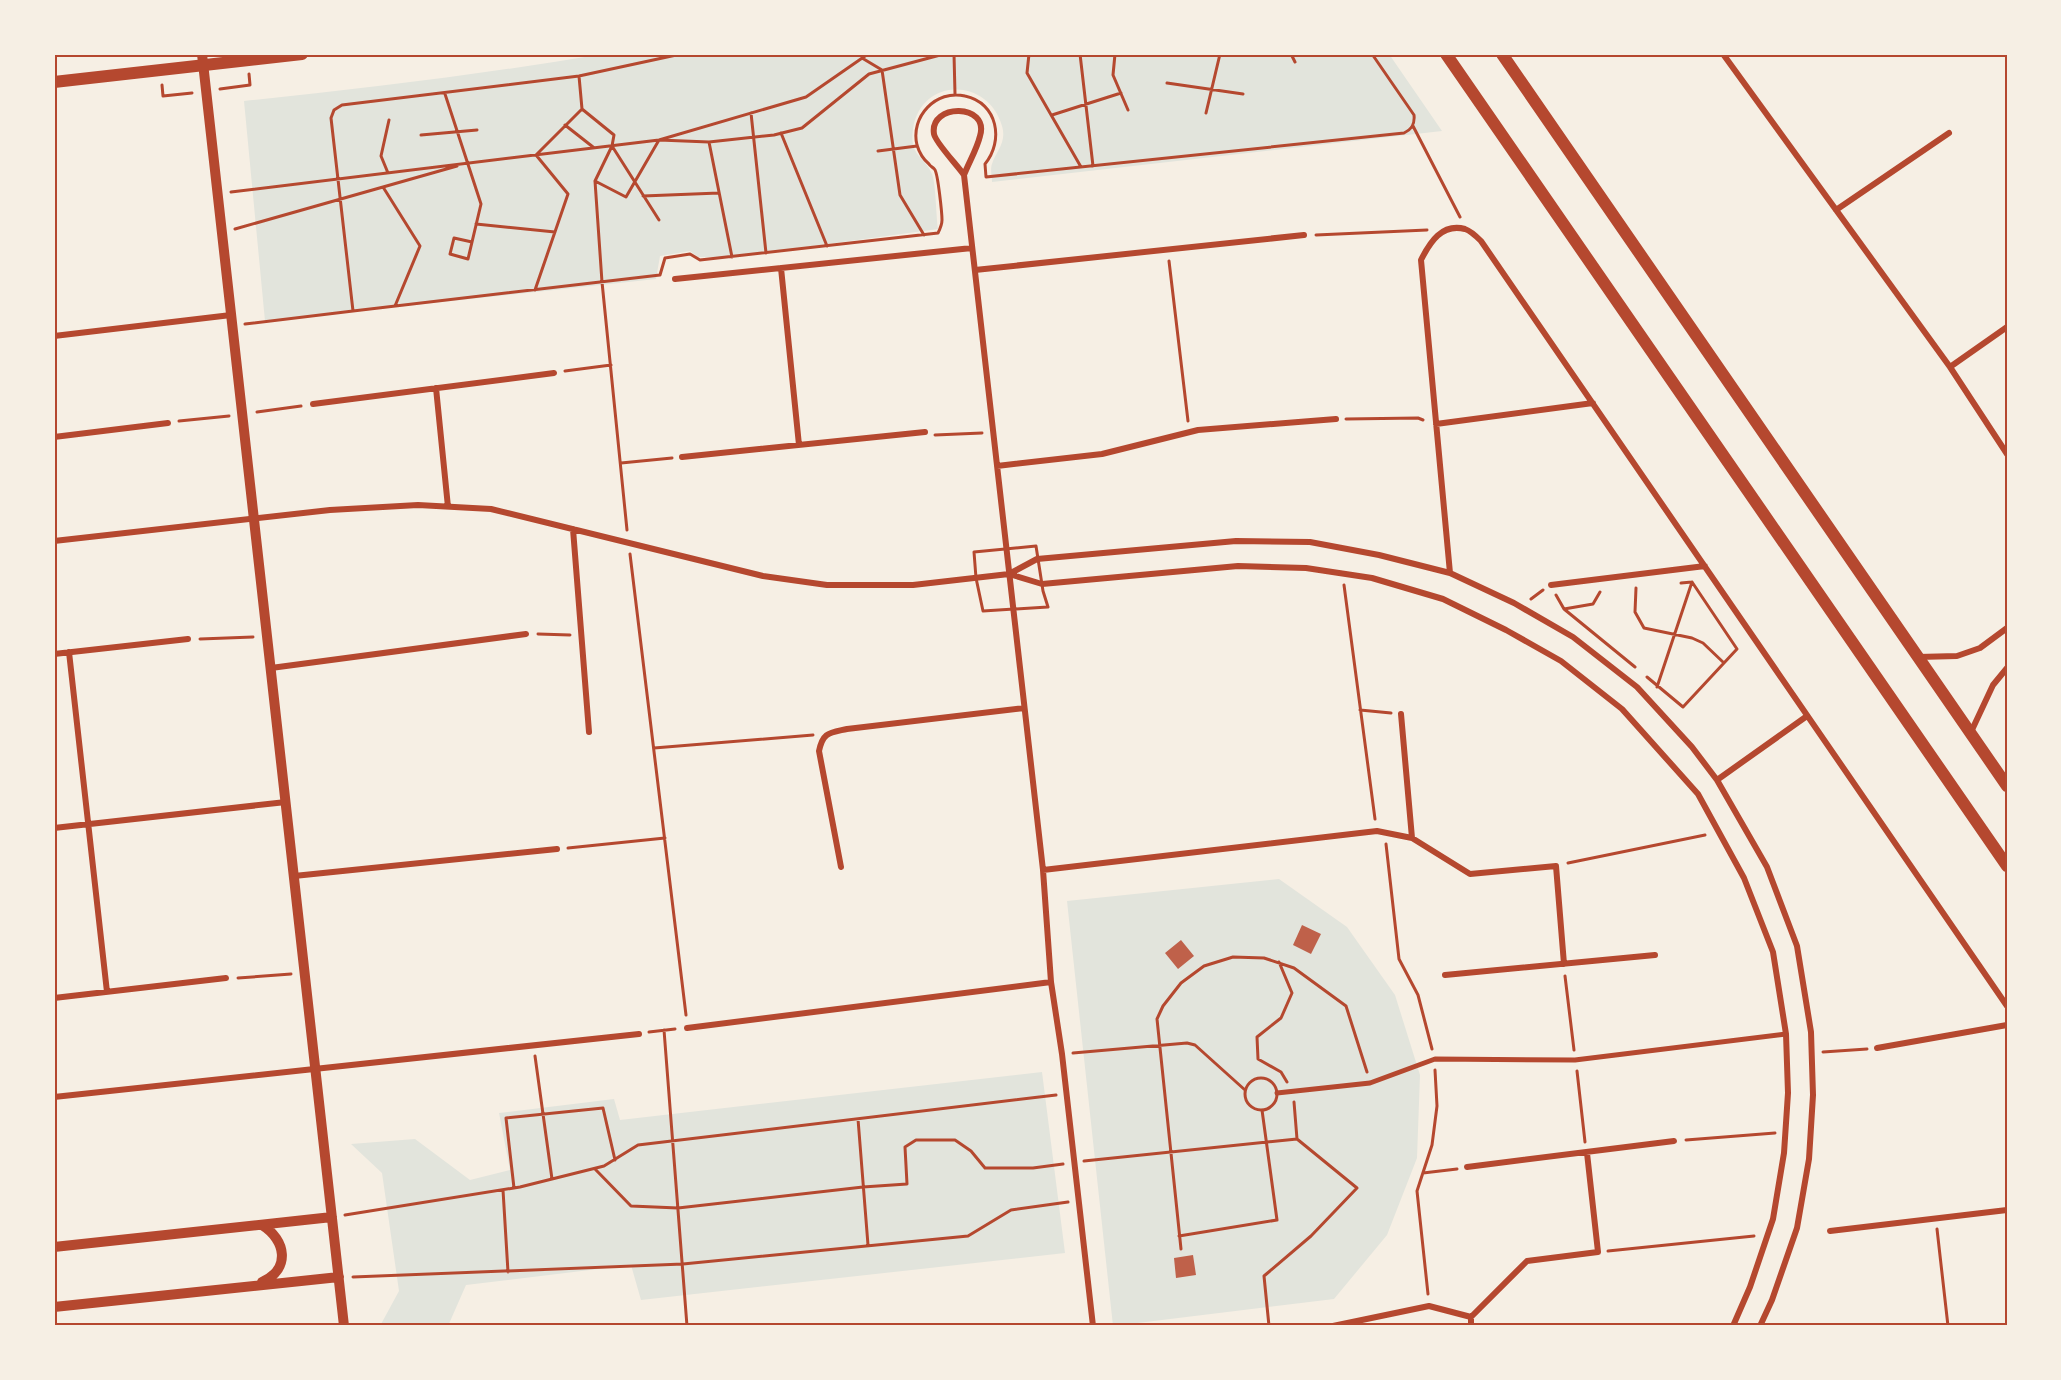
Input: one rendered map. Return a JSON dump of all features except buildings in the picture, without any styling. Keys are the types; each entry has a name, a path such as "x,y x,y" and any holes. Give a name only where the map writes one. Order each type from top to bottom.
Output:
{"main road":[{"path":"54,82 202,60 302,54"},
{"path":"1446,54 2007,866"},
{"path":"1502,54 2007,786"}],"street":[{"path":"1723,54 1950,367 2007,454"},
{"path":"202,60 344,1326"},
{"path":"964,175 937,142 934,134 934,127 938,120 947,112 958,110 969,112 978,119 981,127 980,136 964,175 1043,870 1051,982 1067,1094 1093,1326"},
{"path":"1836,210 1949,133"},
{"path":"1450,573 1420,260 1431,241 1446,229 1466,229 1481,241 2007,1006"},
{"path":"975,270 1304,235"},
{"path":"675,279 972,248"},
{"path":"781,268 799,445"},
{"path":"54,336 232,320"},
{"path":"1950,367 2007,327"},
{"path":"313,404 554,373"},
{"path":"436,388 448,507"},
{"path":"1436,424 1593,403"},
{"path":"997,466 1102,454 1189,432 1287,421 1336,419"},
{"path":"54,437 168,423"},
{"path":"682,457 925,432"},
{"path":"54,531 55,541 254,518 396,506 448,507 491,509 763,576 827,585 913,585 1009,574 1037,559 1236,541 1310,542 1379,555 1450,573 1520,607 1573,637 1637,687 1692,747 1717,780 1767,867 1797,945 1811,1032 1813,1095 1809,1158 1797,1228 1772,1300 1760,1326"},
{"path":"573,529 589,732"},
{"path":"1009,574 1042,584 1238,566 1306,568 1372,578 1443,599 1506,630 1561,661 1622,709 1698,794 1744,878 1773,952 1786,1034 1788,1093 1784,1153 1768,1235 1750,1287 1733,1326"},
{"path":"1551,585 1704,566"},
{"path":"1918,657 1957,656 1980,648 2007,628"},
{"path":"271,668 526,634"},
{"path":"54,654 188,639"},
{"path":"69,652 107,992"},
{"path":"1970,732 1993,686 2007,668"},
{"path":"842,867 819,752 821,741 827,734 847,729 1024,708"},
{"path":"1401,714 1412,838"},
{"path":"1717,780 1808,716"},
{"path":"54,828 286,802"},
{"path":"1043,870 1377,831 1412,838 1470,874 1556,866 1564,964"},
{"path":"294,876 557,849"},
{"path":"1444,975 1655,955"},
{"path":"54,998 226,978"},
{"path":"687,1028 1051,982"},
{"path":"1876,1048 2007,1025"},
{"path":"54,1097 639,1034"},
{"path":"1276,1093 1370,1083 1435,1059 1575,1060 1786,1034"},
{"path":"1467,1167 1674,1141"},
{"path":"1471,1326 1471,1317 1527,1261 1598,1252 1587,1153"},
{"path":"1830,1231 2007,1210"},
{"path":"54,1247 332,1217"},
{"path":"254,1285 265,1282 274,1275 281,1264 282,1252 279,1241 272,1231 262,1225"},
{"path":"54,1307 339,1278"},
{"path":"1333,1326 1429,1306 1471,1317"}],"path":[{"path":"354,311 331,118 334,110 342,105 445,94 579,75 681,54"},
{"path":"218,194 659,140 806,97 868,54"},
{"path":"659,140 709,142 781,133 802,128 869,74 944,54"},
{"path":"954,54 955,95"},
{"path":"1029,54 1027,73 1082,167"},
{"path":"1080,54 1093,166"},
{"path":"1115,54 1113,75 1128,110"},
{"path":"1206,113 1220,54"},
{"path":"1291,54 1294,62"},
{"path":"1372,54 1414,115 1413,126 1466,229"},
{"path":"862,58 882,70"},
{"path":"882,70 900,195 924,234"},
{"path":"579,75 582,109 614,135 612,146 595,181 602,282 628,543 687,1028 639,1034"},
{"path":"1167,83 1243,93"},
{"path":"1052,115 1120,93"},
{"path":"445,94 481,204 468,259 450,254 454,238 472,242"},
{"path":"232,320 354,311 660,275 664,258 690,254 700,260 938,233 942,223 935,170 927,163 917,146 917,125 927,107 945,96 965,96 982,104 994,119 997,138 991,157 985,164 986,177 1404,133 1413,126"},
{"path":"536,155 582,109"},
{"path":"751,113 766,253"},
{"path":"388,173 381,156 389,120"},
{"path":"565,125 595,148"},
{"path":"421,135 477,130"},
{"path":"781,133 826,246"},
{"path":"595,181 626,197 659,140"},
{"path":"709,142 732,257"},
{"path":"612,146 659,220"},
{"path":"878,151 917,146"},
{"path":"536,155 568,194 536,290"},
{"path":"222,232 467,164"},
{"path":"383,187 420,246 395,306"},
{"path":"644,196 719,194"},
{"path":"476,224 555,232"},
{"path":"1304,235 1446,229"},
{"path":"1168,250 1189,432"},
{"path":"554,373 611,365"},
{"path":"1336,419 1418,418 1436,424"},
{"path":"925,432 936,436 993,433"},
{"path":"621,463 682,457"},
{"path":"1342,573 1372,802 1377,831 1387,845 1399,959 1419,996 1435,1059 1437,1106 1432,1145 1417,1191 1429,1306"},
{"path":"1681,583 1692,582 1710,574"},
{"path":"1647,698 1657,686 1692,582"},
{"path":"1608,591 1599,592 1593,604 1564,609 1683,707 1737,649 1692,582"},
{"path":"1520,607 1551,585"},
{"path":"1626,589 1647,587"},
{"path":"1636,588 1635,612 1644,628 1692,638 1703,643 1724,663"},
{"path":"526,634 581,636"},
{"path":"188,639 267,636"},
{"path":"1360,710 1401,714"},
{"path":"654,748 827,734"},
{"path":"1556,866 1719,832"},
{"path":"557,849 665,838"},
{"path":"1181,1249 1157,1019 1163,1005 1180,983 1217,961 1233,957 1256,957 1294,968 1346,1006 1370,1083"},
{"path":"1279,962 1292,993 1281,1018 1257,1038 1258,1059 1281,1072 1293,1092 1297,1139"},
{"path":"226,978 305,973"},
{"path":"664,1030 687,1326"},
{"path":"1062,1054 1187,1043 1195,1045 1245,1090"},
{"path":"534,1045 552,1179"},
{"path":"1812,1052 1876,1048"},
{"path":"1259,1078 1271,1082 1276,1093 1273,1104 1262,1110 1256,1110 1246,1102 1245,1090 1248,1084 1259,1078"},
{"path":"332,1217 514,1188 595,1169 615,1160 638,1145 1067,1094"},
{"path":"514,1188 506,1118 603,1108 615,1160"},
{"path":"1179,1236 1277,1220 1262,1110"},
{"path":"858,1119 868,1245"},
{"path":"1674,1141 1786,1133"},
{"path":"595,1169 631,1206 678,1208 907,1184 905,1147 916,1140 955,1140 971,1151 985,1168 1033,1168 1297,1139 1357,1188 1311,1236 1264,1276 1269,1326"},
{"path":"1423,1173 1467,1167"},
{"path":"503,1190 508,1272"},
{"path":"339,1278 683,1264 968,1236 1011,1210 1079,1201"},
{"path":"1936,1218 1948,1326"},
{"path":"1598,1252 1768,1235"}],"shaded area":[{"path":"603,54 1389,54 1442,131 992,182 991,166 1003,137 1002,126 994,110 983,98 970,92 955,90 941,92 928,100 919,112 912,138 915,151 932,174 938,229 732,257 698,257 690,251 660,256 656,279 265,321 244,101 424,80"},
{"path":"1279,879 1347,927 1395,995 1420,1075 1417,1158 1387,1235 1334,1299 1113,1326 1067,901"},
{"path":"1042,1072 1065,1253 641,1300 631,1265 466,1285 448,1326 380,1326 399,1291 382,1173 351,1144 415,1139 470,1180 510,1170 499,1113 614,1099 620,1120"}]}
